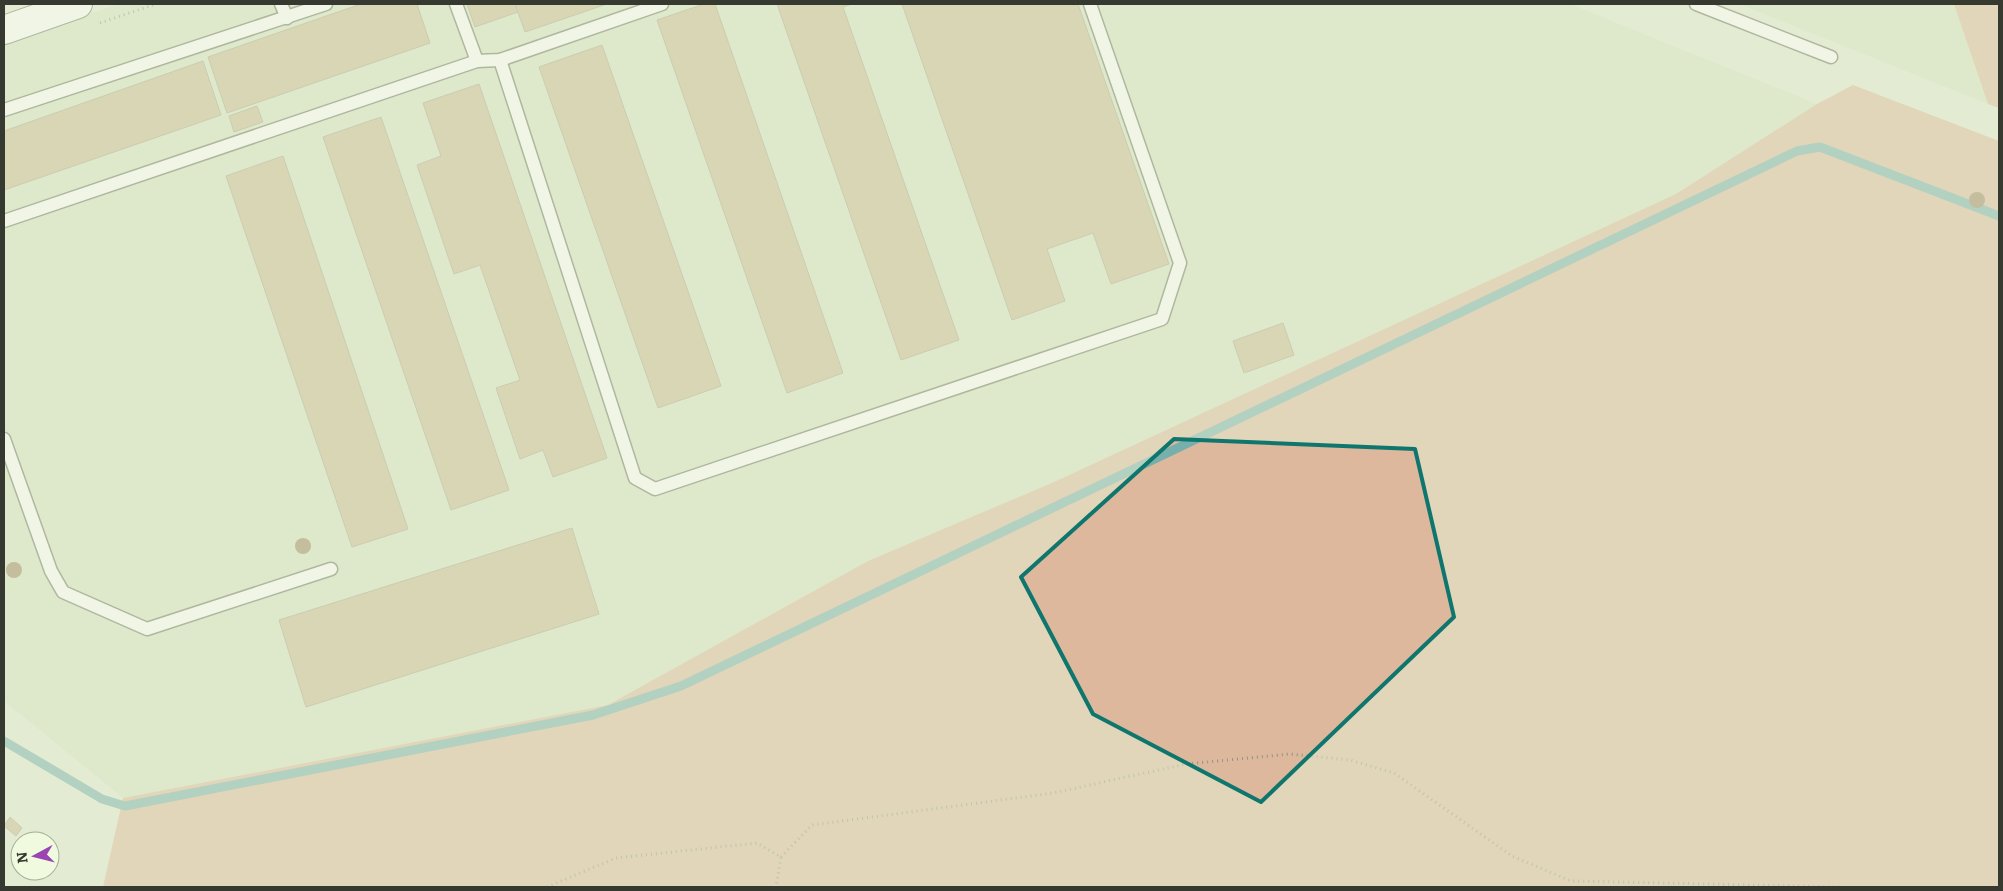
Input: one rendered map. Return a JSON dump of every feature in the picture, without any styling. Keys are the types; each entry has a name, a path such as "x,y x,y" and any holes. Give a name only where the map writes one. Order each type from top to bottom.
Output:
{"street":[{"path":"4,30 78,4"}],"lane":[{"path":"281,4 287,18"},
{"path":"4,110 326,4"},
{"path":"456,4 476,61"},
{"path":"4,221 476,61 500,60 662,4"},
{"path":"500,60 635,478 655,490 1162,320 1180,263 1090,4"},
{"path":"1696,4 1831,58"},
{"path":"4,439 51,571 63,592 148,629 331,569"}],"path":[{"path":"776,887 781,857 812,824 1054,793 1186,764 1290,754 1350,760 1394,773 1512,856 1571,881 1842,887"},
{"path":"547,887 616,858 757,843 781,857"}],"highlighted area":[{"path":"1174,439 1415,449 1454,617 1261,802 1093,714 1021,577"}],"shaded area":[{"path":"119,4 1570,4 1817,104 1676,194 1054,482 868,561 608,705 123,798 4,701 4,43"},
{"path":"1739,4 1954,4 1988,104"},
{"path":"1954,4 1999,4 1999,108 1988,104"},
{"path":"1853,85 1999,141 1999,887 103,887 123,798 608,705 868,561 1054,482 1676,194 1817,104"}],"building":[{"path":"361,4 417,4 430,43 227,113 208,57"},
{"path":"467,4 515,4 518,12 475,27"},
{"path":"515,4 607,4 525,32"},
{"path":"704,4 715,4 843,373 787,393 657,20"},
{"path":"777,4 852,4 843,7 959,340 901,360"},
{"path":"902,4 1078,4 1169,264 1111,284 1093,233 1047,249 1065,301 1012,320"},
{"path":"602,45 721,386 658,408 539,67"},
{"path":"203,61 221,115 4,190 4,131"},
{"path":"479,84 607,458 553,477 543,450 520,459 496,388 520,380 480,265 454,274 417,165 441,156 423,103"},
{"path":"257,106 263,122 234,132 229,116"},
{"path":"381,117 509,490 451,510 323,137"},
{"path":"283,156 408,529 352,547 226,176"},
{"path":"1283,323 1294,355 1244,373 1233,341"},
{"path":"572,528 599,614 306,707 279,620"},
{"path":"10,817 22,828 20,831 10,831 4,826"}],"waterway":[{"path":"4,741 102,799 125,806 593,715 681,686 1797,151 1820,147 1999,216"}]}
